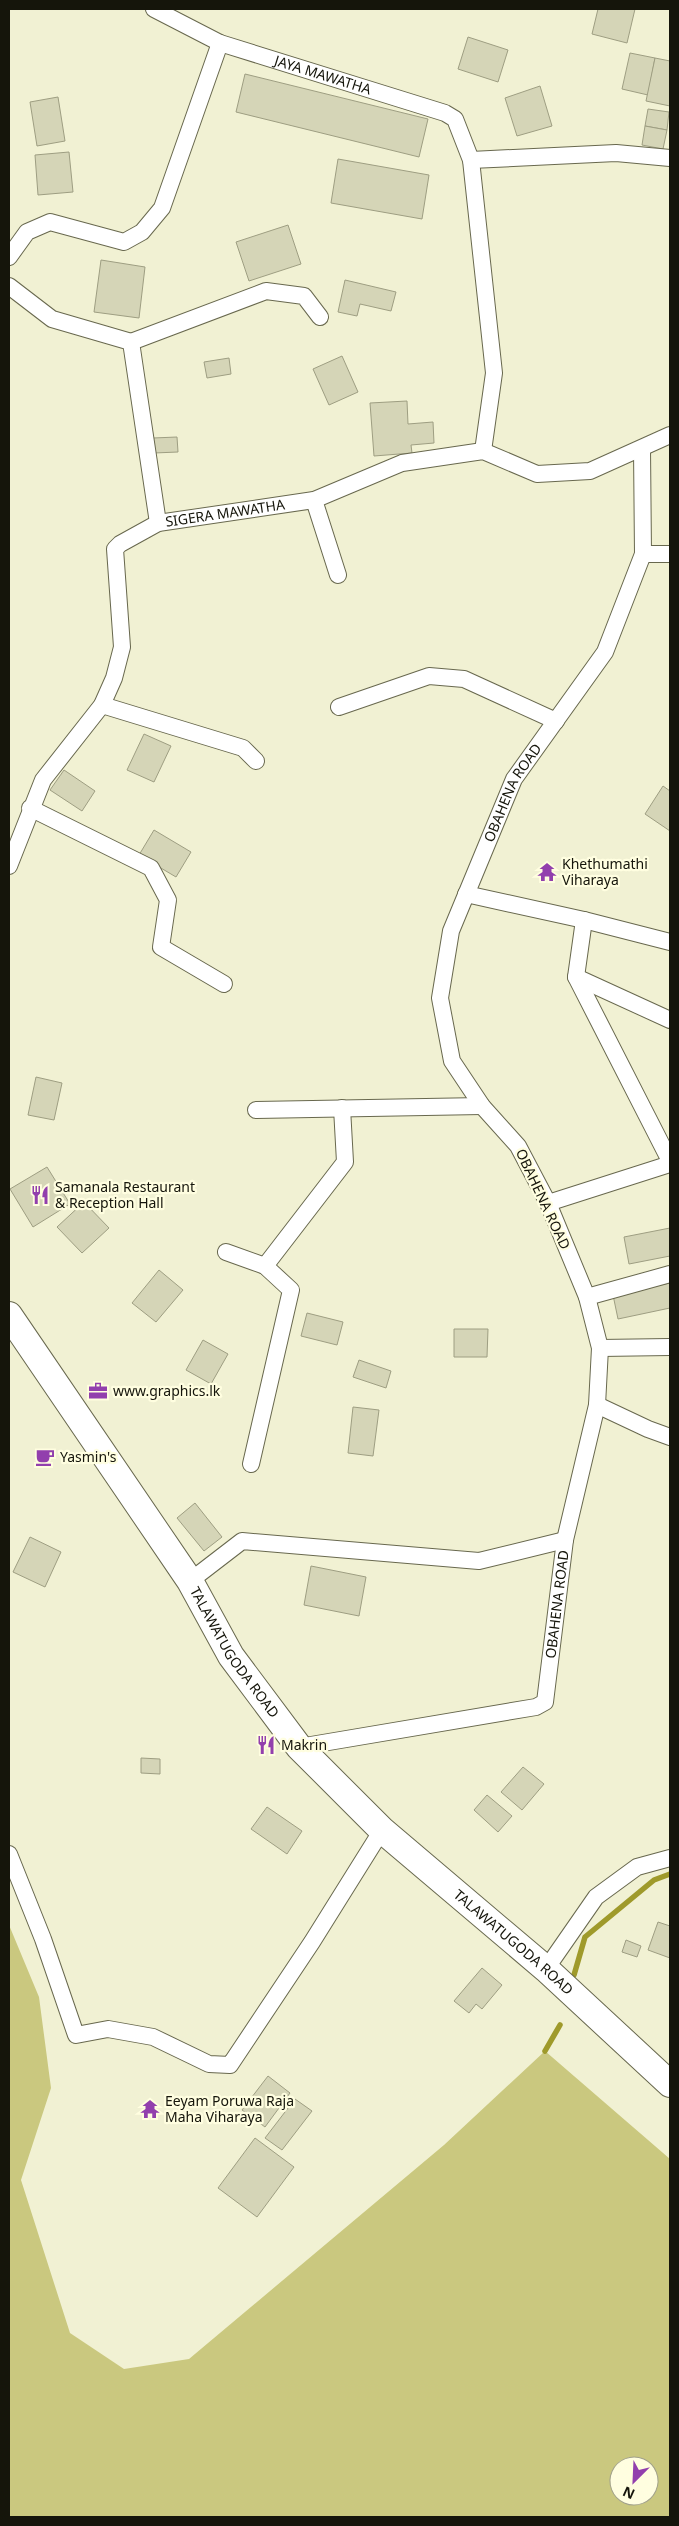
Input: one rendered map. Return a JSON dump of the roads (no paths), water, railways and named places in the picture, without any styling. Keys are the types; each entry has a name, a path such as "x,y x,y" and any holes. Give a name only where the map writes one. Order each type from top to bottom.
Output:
{"main road":[{"name":"TALAWATUGODA ROAD","path":"9,1315 190,1582 231,1656 299,1747 382,1830 546,1969 670,2084"}],"street":[{"name":"JAYA MAWATHA","path":"154,9 220,43 445,113 455,120 472,160 494,373 483,451"},
{"path":"9,257 27,232 50,222 124,242 142,232 162,208 220,43"},
{"path":"472,160 616,153 670,158"},
{"path":"9,286 52,319 131,342 266,291 304,296 320,317"},
{"path":"131,342 158,523"},
{"path":"483,451 537,474 590,471 670,435"},
{"name":"OBAHENA ROAD","path":"299,1747 536,1707 545,1702 565,1540 597,1405 600,1348 587,1297 548,1203 518,1146 482,1106 452,1061 440,998 451,931 514,779 605,652 643,554 642,449"},
{"name":"SIGERA MAWATHA","path":"9,866 30,808 43,780 102,705 114,678 122,647 115,549 158,523 314,500 402,464 483,451"},
{"path":"314,500 338,575"},
{"path":"643,554 670,554"},
{"path":"339,707 428,676 464,679 556,722"},
{"path":"102,705 243,748 256,761"},
{"path":"30,808 151,868 168,900 161,947 224,984"},
{"path":"466,894 584,920 670,942"},
{"path":"548,1203 670,1162 576,977 584,920"},
{"path":"576,977 670,1020"},
{"path":"256,1110 482,1106"},
{"path":"265,1266 345,1162 342,1108"},
{"path":"226,1252 265,1266 291,1290 251,1464"},
{"path":"587,1297 670,1274"},
{"path":"600,1348 670,1347"},
{"path":"597,1405 648,1429 670,1437"},
{"path":"190,1582 242,1541 479,1561 565,1540"},
{"path":"9,1854 43,1939 76,2035 108,2029 153,2037 209,2064 230,2065 312,1942 382,1830"},
{"path":"546,1969 596,1898 637,1867 670,1858"}],"waterway":[{"path":"574,1975 585,1937 654,1880 670,1874"},
{"path":"545,2051 560,2025"}],"place":[{"name":"Khethumathi Viharaya","path":"547,872"},
{"name":"Samanala Restaurant & Reception Hall","path":"40,1195"},
{"name":"www.graphics.lk","path":"98,1391"},
{"name":"Yasmin's","path":"45,1457"},
{"name":"Makrin","path":"266,1745"},
{"name":"Eeyam Poruwa Raja Maha Viharaya","path":"150,2109"}]}
